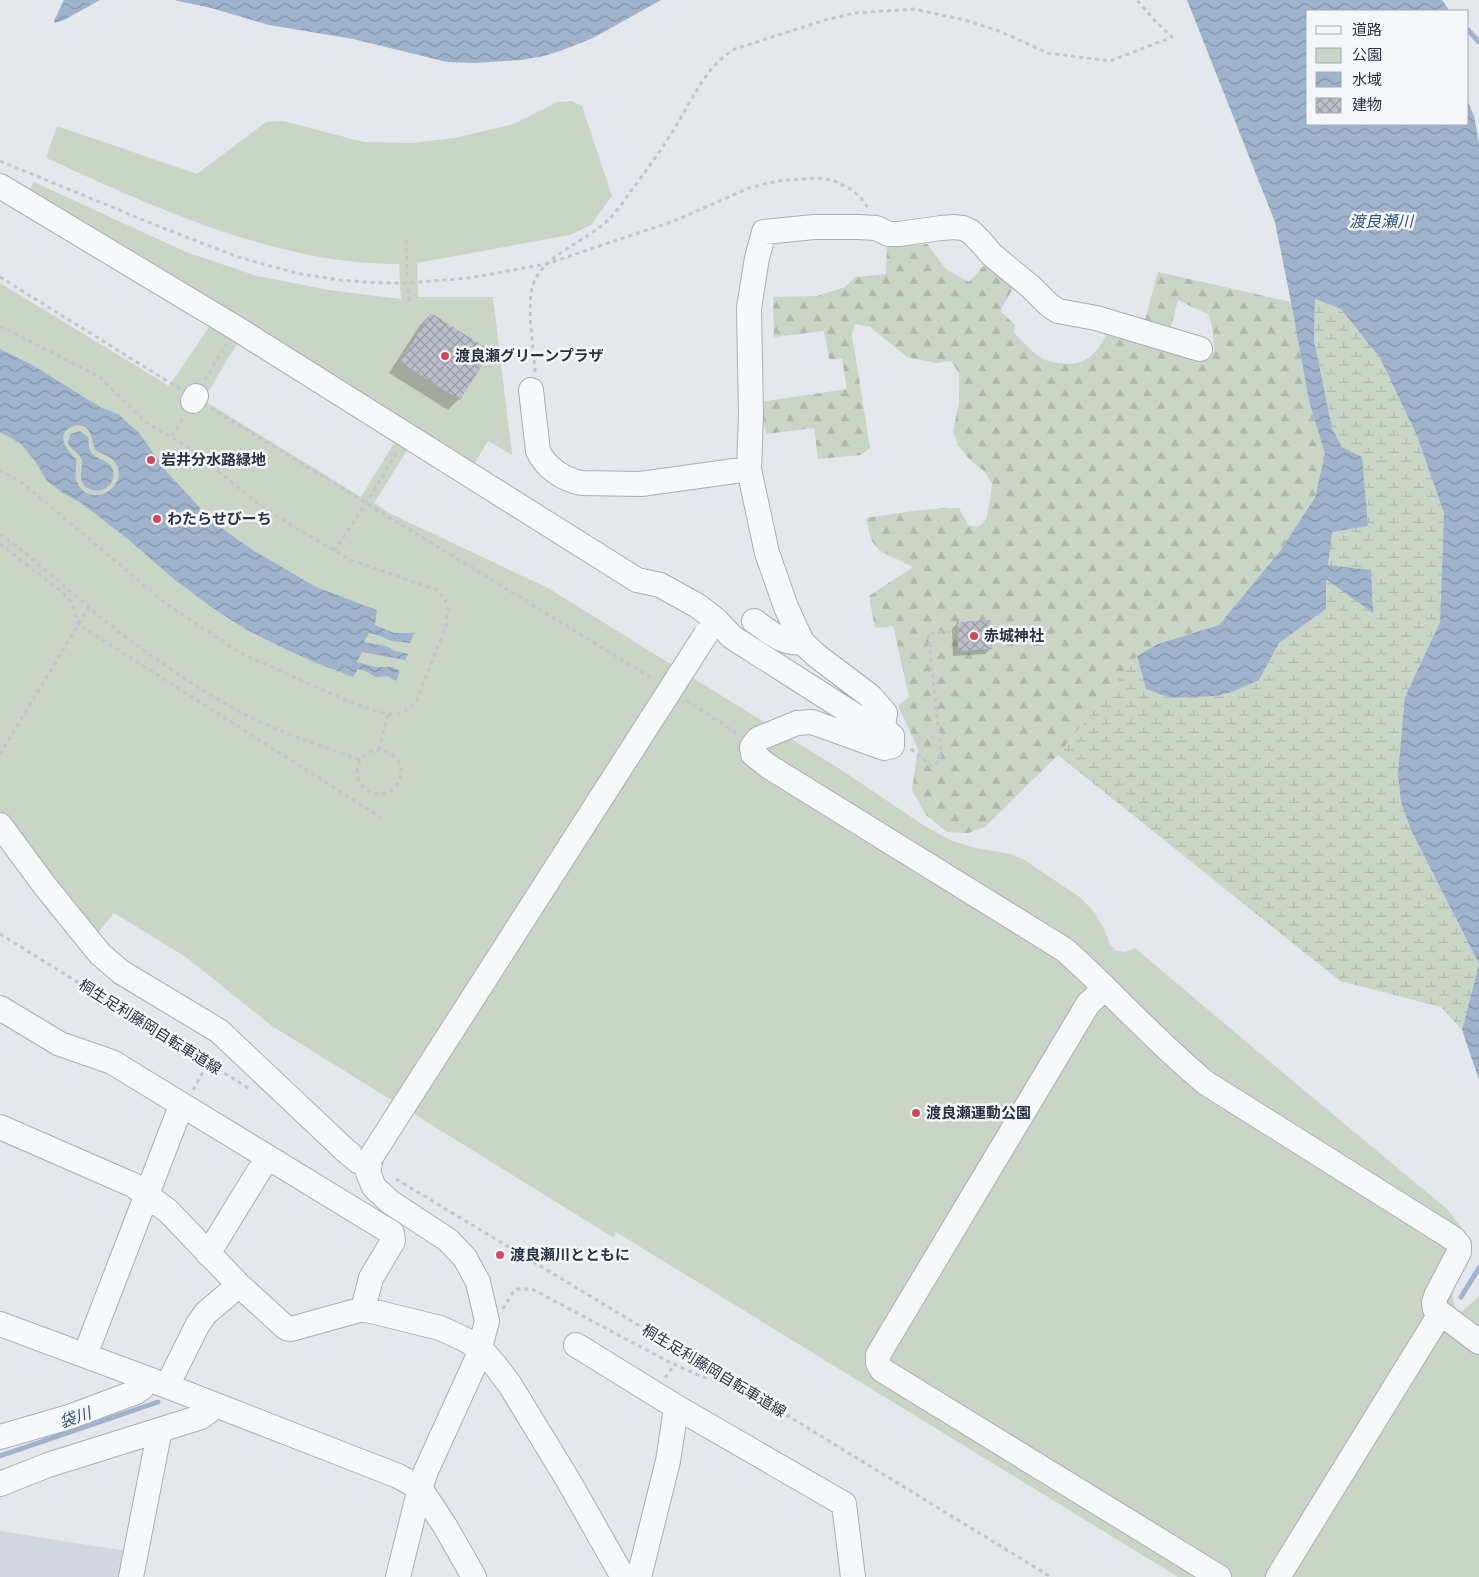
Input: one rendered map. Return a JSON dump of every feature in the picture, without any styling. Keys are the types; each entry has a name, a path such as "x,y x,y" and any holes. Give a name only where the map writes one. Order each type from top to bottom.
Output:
{"street":[{"path":"0,186 244,333 637,580 660,585 698,606 711,627 732,637 868,723 886,730"},
{"path":"1200,349 1096,318 1058,311 1049,305 1038,292 992,255 971,232 963,228 940,228 899,234 889,234 876,228 858,226 764,232 757,258 749,308 749,469 766,553 786,607 802,642 875,702 885,713 886,730 893,743 892,746 884,748 805,721 798,722 758,739 752,747 753,754 758,760 1065,950 1206,1083 1454,1239 1460,1252 1439,1290 1434,1303 1435,1309 1479,1342"},
{"path":"531,390 538,451 542,459 550,467 563,477 573,481 600,484 640,484 749,469"},
{"path":"754,621 781,640 794,643 802,642"},
{"path":"398,1577 420,1488 480,1348 488,1321 478,1282 465,1258 448,1240 385,1197 374,1187 369,1179 711,627"},
{"path":"0,825 45,886 100,954 121,972 219,1031 345,1150 358,1161 376,1166"},
{"path":"1105,988 1088,1004 878,1355 878,1363 882,1370 1220,1577"},
{"path":"0,1008 60,1044 112,1062 188,1096 267,1158 392,1233 393,1241 372,1278 363,1309"},
{"path":"85,1355 147,1195 188,1096"},
{"path":"0,1127 133,1185 168,1211 239,1285 286,1328 291,1329 363,1309 440,1328 480,1348 495,1364 510,1385 568,1480 622,1577"},
{"path":"208,1254 267,1158"},
{"path":"0,1437 69,1416 136,1392 157,1382 206,1313 239,1285"},
{"path":"1278,1577 1440,1314"},
{"path":"0,1324 157,1382 398,1476 420,1488 445,1526 474,1577"},
{"path":"576,1345 678,1408 844,1504 853,1577"},
{"path":"0,1484 48,1465 201,1417 208,1412 212,1404"},
{"path":"639,1577 668,1461 675,1415 678,1408"},
{"path":"131,1577 158,1439 157,1430"}],"path":[{"path":"531,390 536,372 530,300 533,284 546,264 596,231 609,219 649,167 713,66 724,56 736,49 825,20 855,13 913,9 965,20 999,31 1048,53 1110,61 1172,37 1155,22 1137,0"},
{"path":"0,161 238,258 296,273 339,280 407,283 469,278 546,264 674,221 749,188 778,182 817,178 833,180 843,184 861,198 868,208 876,228"},
{"path":"406,240 407,275"},
{"path":"0,277 366,504 657,681"},
{"path":"408,289 409,301"},
{"path":"0,326 100,377 144,421 185,445 259,504 334,551 352,560 437,590 445,598 448,609 446,626 416,702 405,711 388,714 350,702 238,652 164,602 24,484 0,470"},
{"path":"195,398 227,342"},
{"path":"334,551 366,504 398,449"},
{"path":"0,534 44,568 131,641 212,696 278,730 360,760"},
{"path":"0,544 61,591 72,603 78,624 383,819"},
{"path":"0,754 89,607"},
{"path":"886,730 933,767 938,761 941,753 928,632 955,632"},
{"path":"680,696 744,738 752,747"},
{"path":"379,750 388,714"},
{"path":"379,750 392,754 400,766 398,780 389,791 375,793 368,791 359,781 357,774 360,760 371,751 379,750"},
{"name":"桐生足利藤岡自転車道線","path":"0,934 256,1092"},
{"path":"188,1096 205,1068"},
{"name":"桐生足利藤岡自転車道線","path":"376,1166 1051,1577"},
{"path":"499,1315 513,1292 517,1289 532,1289 670,1363 703,1377 720,1381 731,1381"}],"shaded area":[{"path":"0,1531 126,1551 121,1577 0,1577"}],"green space":[{"path":"572,101 582,106 612,196 591,225 570,235 417,263 418,297 493,297 512,455 488,441 473,466 408,449 374,503 389,513 548,588 843,771 923,825 950,840 975,848 1006,853 1023,859 1081,898 1095,913 1110,944 1116,951 1125,952 1135,948 1447,1209 1472,1241 1456,1276 1453,1295 1454,1304 1458,1311 1463,1311 1479,1296 1479,1577 1178,1577 616,1232 614,1238 272,1026 186,957 114,913 95,936 0,811 0,283 169,386 212,323 27,194 34,182 186,252 257,276 329,290 401,299 399,264 354,262 308,255 263,244 173,213 46,158 57,126 197,174 266,122 283,121 364,142 412,143 455,138 514,124 558,102","holes":["240,339 397,438 361,497 203,400"]},
{"path":"927,244 946,269 969,282 989,260 1016,283 1000,311 1015,325 1014,333 1030,349 1042,358 1056,363 1076,363 1089,358 1099,348 1107,333 1144,338 1204,361 1214,351 1213,332 1209,315 1178,300 1169,334 1144,324 1158,272 1291,302 1309,401 1325,454 1315,496 1280,551 1219,625 1158,644 1137,656 1058,755 985,827 968,833 947,832 925,814 912,790 918,749 898,706 909,697 893,626 875,628 869,596 913,567 880,551 871,540 866,518 913,511 959,508 968,525 978,527 986,520 992,483 984,471 970,460 958,445 953,432 959,402 959,373 951,361 936,363 907,357 870,327 855,324 852,335 870,448 861,455 818,459 814,428 766,434 760,402 847,389 842,359 829,359 824,331 774,337 773,297 817,296 845,287 855,277 886,274 887,247"},
{"path":"1315,299 1341,309 1380,358 1417,436 1444,513 1440,622 1405,697 1411,830 1479,964 1462,1030 1441,1007 1340,981 1058,755 1137,656 1146,689 1259,680 1279,643 1326,609 1326,579 1373,612 1328,566 1331,532 1368,525 1342,447 1332,428 1314,340"}],"water":[{"path":"64,0 100,0 55,23 54,21"},
{"path":"174,0 661,0 593,38 560,51 521,60 474,63 447,62 353,39 269,25 211,8"},
{"name":"渡良瀬川","path":"1187,0 1442,0 1449,10 1306,10 1306,125 1469,125 1469,104 1474,116 1479,143 1479,964 1411,830 1401,802 1398,774 1405,697 1440,622 1444,513 1417,436 1380,358 1341,309 1315,299 1314,340 1332,428 1342,447 1362,457 1368,526 1332,532 1328,565 1371,570 1373,613 1326,579 1326,609 1279,643 1259,680 1232,692 1214,696 1171,698 1146,689 1137,656 1158,644 1219,625 1280,551 1315,497 1325,454 1309,401 1275,222"},
{"name":"わたらせびーち","path":"0,349 34,366 100,407 118,414 139,433 167,472 201,509 223,529 251,549 316,587 377,610 375,625 394,633 414,633 410,643 391,641 369,633 364,642 386,646 395,651 408,654 405,660 362,652 357,662 375,667 392,667 400,671 396,681 387,676 375,677 366,671 358,669 353,677 314,662 249,631 217,611 175,580 129,540 81,503 47,481 35,461 21,444 0,432","holes":["77,425 82,426 91,434 96,451 111,458 118,469 115,485 100,495 91,495 83,491 77,482 76,459 68,450 63,440 65,432 70,428"]},
{"path":"80,431 88,437 89,448 93,455 109,464 113,471 112,482 105,489 95,491 85,486 81,480 82,461 68,443 70,434"},
{"path":"1479,964 1479,1080 1462,1030"}],"building":[{"name":"渡良瀬グリーンプラザ","path":"431,313 491,351 460,400 400,362"},
{"name":"赤城神社","path":"990,620 992,649 958,651 957,622"}],"waterway":[{"path":"1469,31 1479,42"},
{"path":"1461,1297 1479,1268"},
{"name":"袋川","path":"0,1456 158,1402"}],"place":[{"name":"渡良瀬グリーンプラザ","path":"445,356"},
{"name":"岩井分水路緑地","path":"151,460"},
{"name":"わたらせびーち","path":"157,519"},
{"name":"赤城神社","path":"974,636"},
{"name":"渡良瀬運動公園","path":"916,1113"},
{"name":"渡良瀬川とともに","path":"500,1255"}]}
